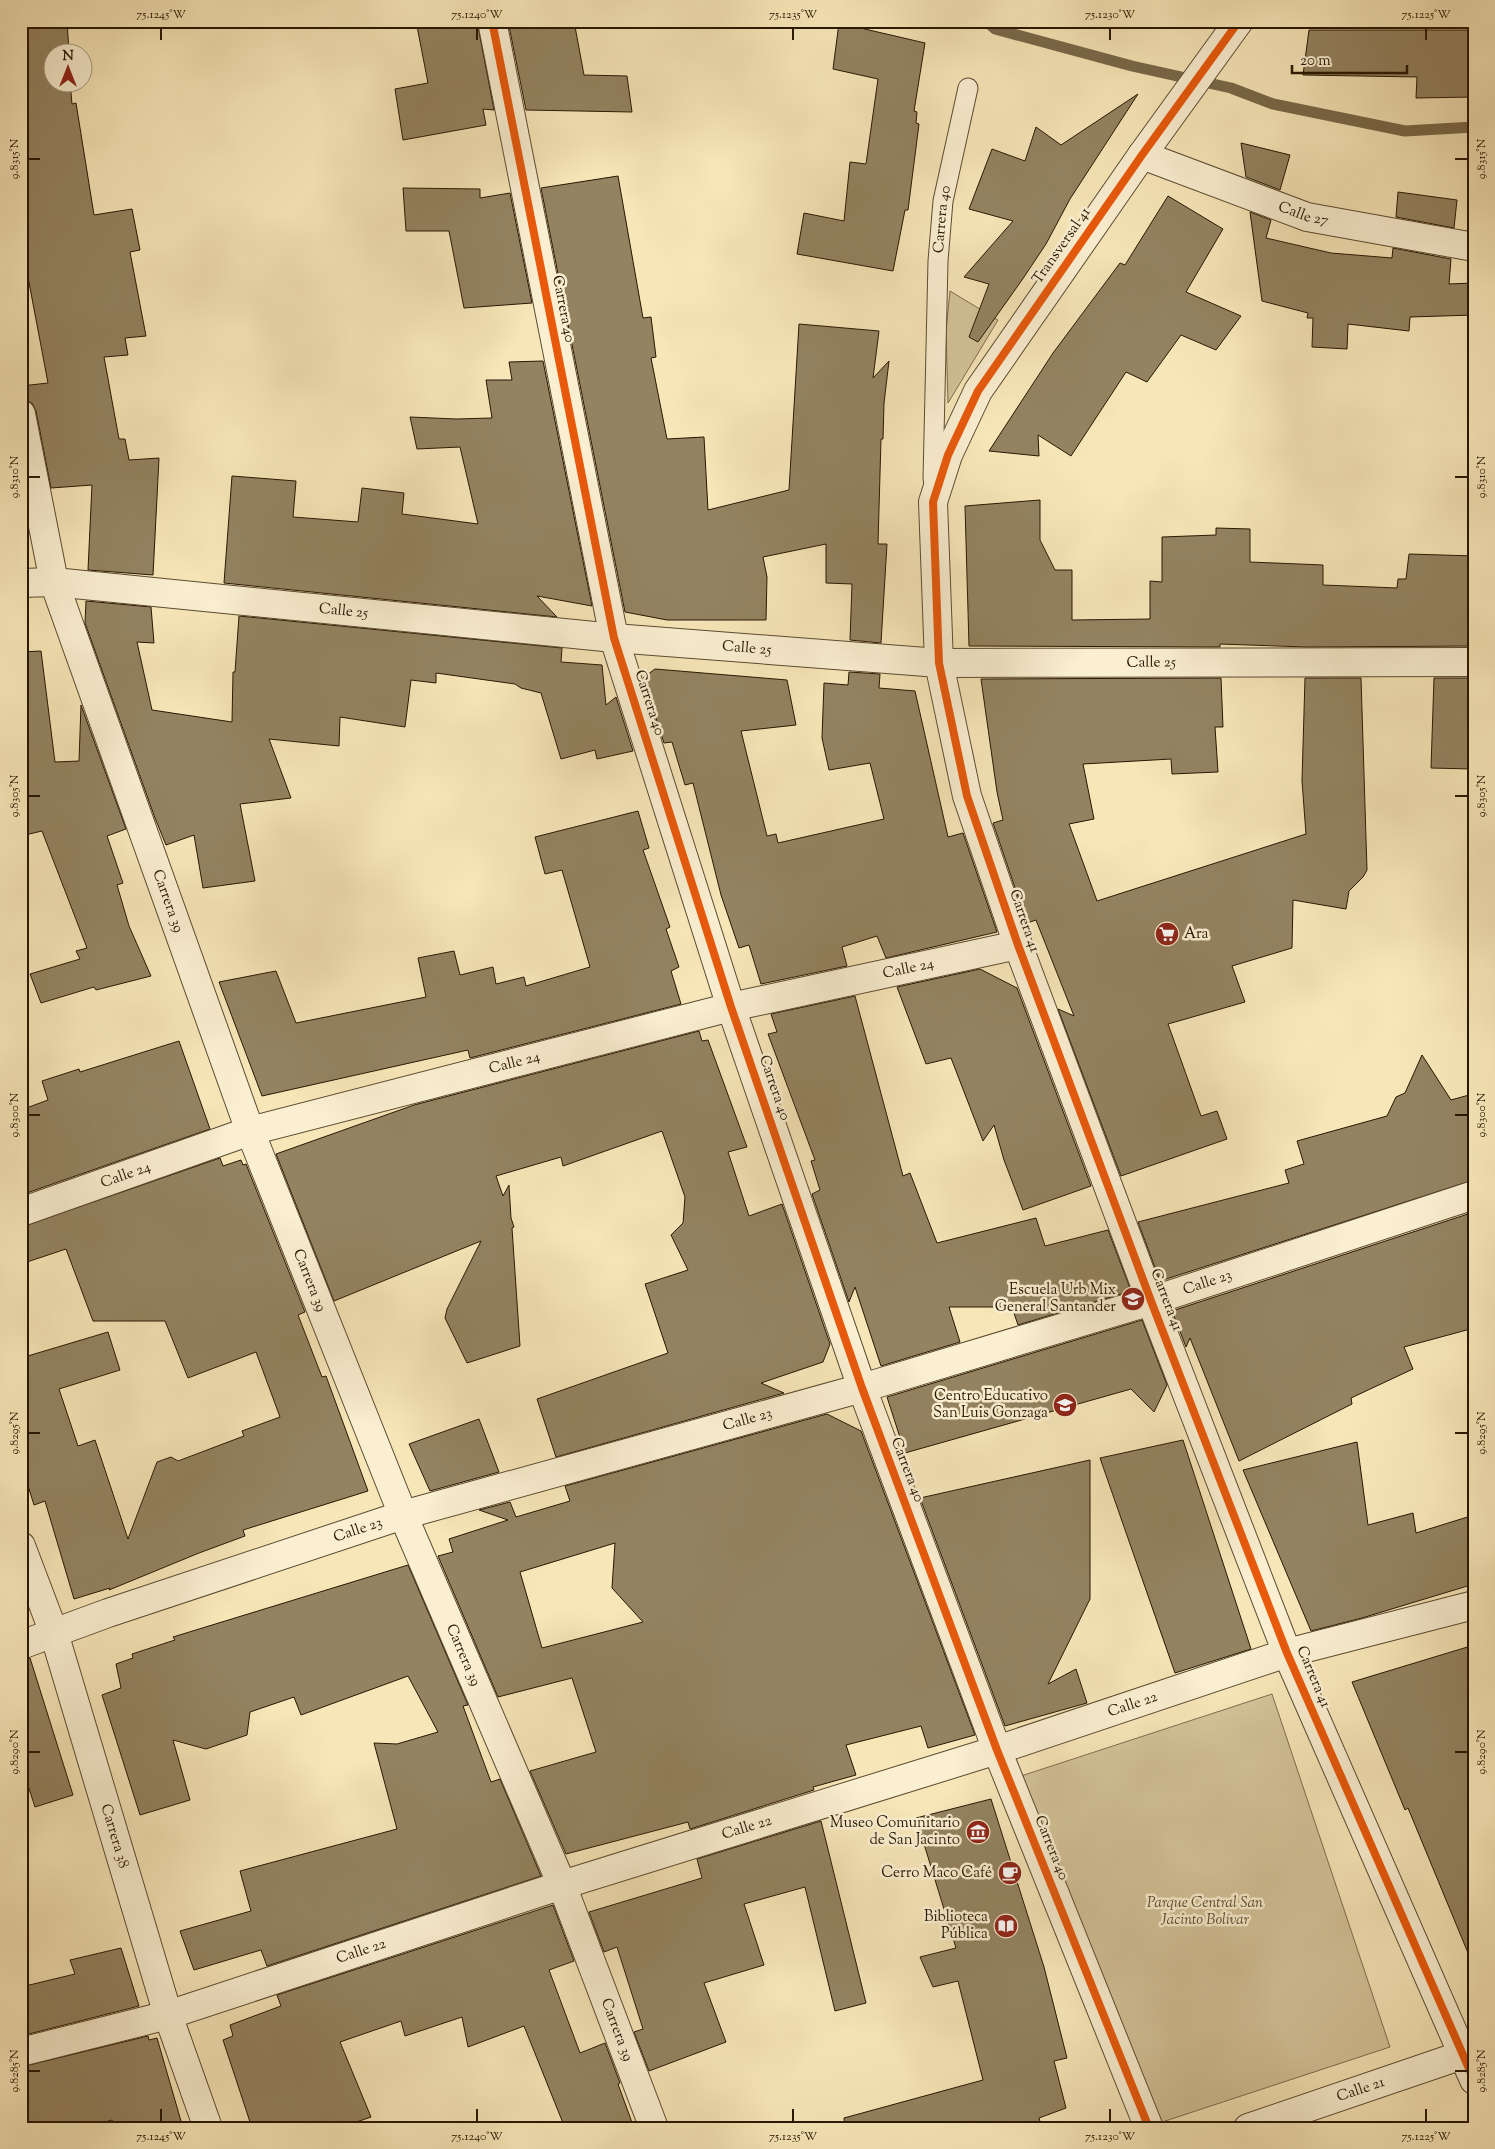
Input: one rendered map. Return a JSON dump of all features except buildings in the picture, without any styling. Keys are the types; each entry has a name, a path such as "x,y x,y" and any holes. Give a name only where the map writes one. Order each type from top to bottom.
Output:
{"street":[{"name":"Carrera 40","path":"492,21 614,638 732,1007 862,1388 997,1750 1149,2128"},
{"name":"Transversal 41","path":"933,502 948,455 978,391 1142,155 1233,29"},
{"name":"Calle 27","path":"1142,155 1307,217 1474,247"},
{"name":"Carrera 39","path":"21,414 54,582 250,1131 403,1515 562,1885 654,2128"},
{"name":"Carrera 41","path":"933,502 940,664 967,796 1018,945 1151,1301 1287,1653 1468,2053 1474,2080"},
{"name":"Calle 25","path":"21,583 54,582 614,638 940,664 1474,662"},
{"name":"Calle 24","path":"21,1212 250,1131 732,1007 1018,945"},
{"name":"Calle 23","path":"21,1645 108,1612 403,1515 862,1388 1151,1301 1474,1195"},
{"name":"Carrera 38","path":"21,1546 54,1633 168,2015 208,2128"},
{"name":"Calle 22","path":"21,2052 168,2015 562,1885 997,1750 1287,1653 1474,1605"},
{"name":"Calle 21","path":"1248,2128 1468,2053"}],"lane":[{"name":"Carrera 40","path":"933,502 938,261 943,201 968,88"}],"green space":[{"path":"950,291 998,320 948,403 946,331"},
{"name":"Parque Central San Jacinto Bolívar","path":"1272,1694 1390,2047 1144,2128 1021,1776"}],"waterway":[{"path":"986,21 995,29 1132,66 1231,88 1273,104 1405,131 1474,127"}],"cycle path":[{"path":"492,21 614,638 731,1007 862,1388 997,1750 1149,2128"},
{"path":"1239,21 1142,155 978,391 948,455 933,502 939,663 967,796 1018,945 1151,1301 1287,1653 1474,2080"}],"place":[{"name":"Ara","path":"1167,934"},
{"name":"Escuela Urb Mix General Santander","path":"1133,1299"},
{"name":"Centro Educativo San Luis Gonzaga","path":"1065,1405"},
{"name":"Museo Comunitario de San Jacinto","path":"978,1832"},
{"name":"Cerro Maco Café","path":"1010,1873"},
{"name":"Biblioteca Pública","path":"1006,1926"}]}
